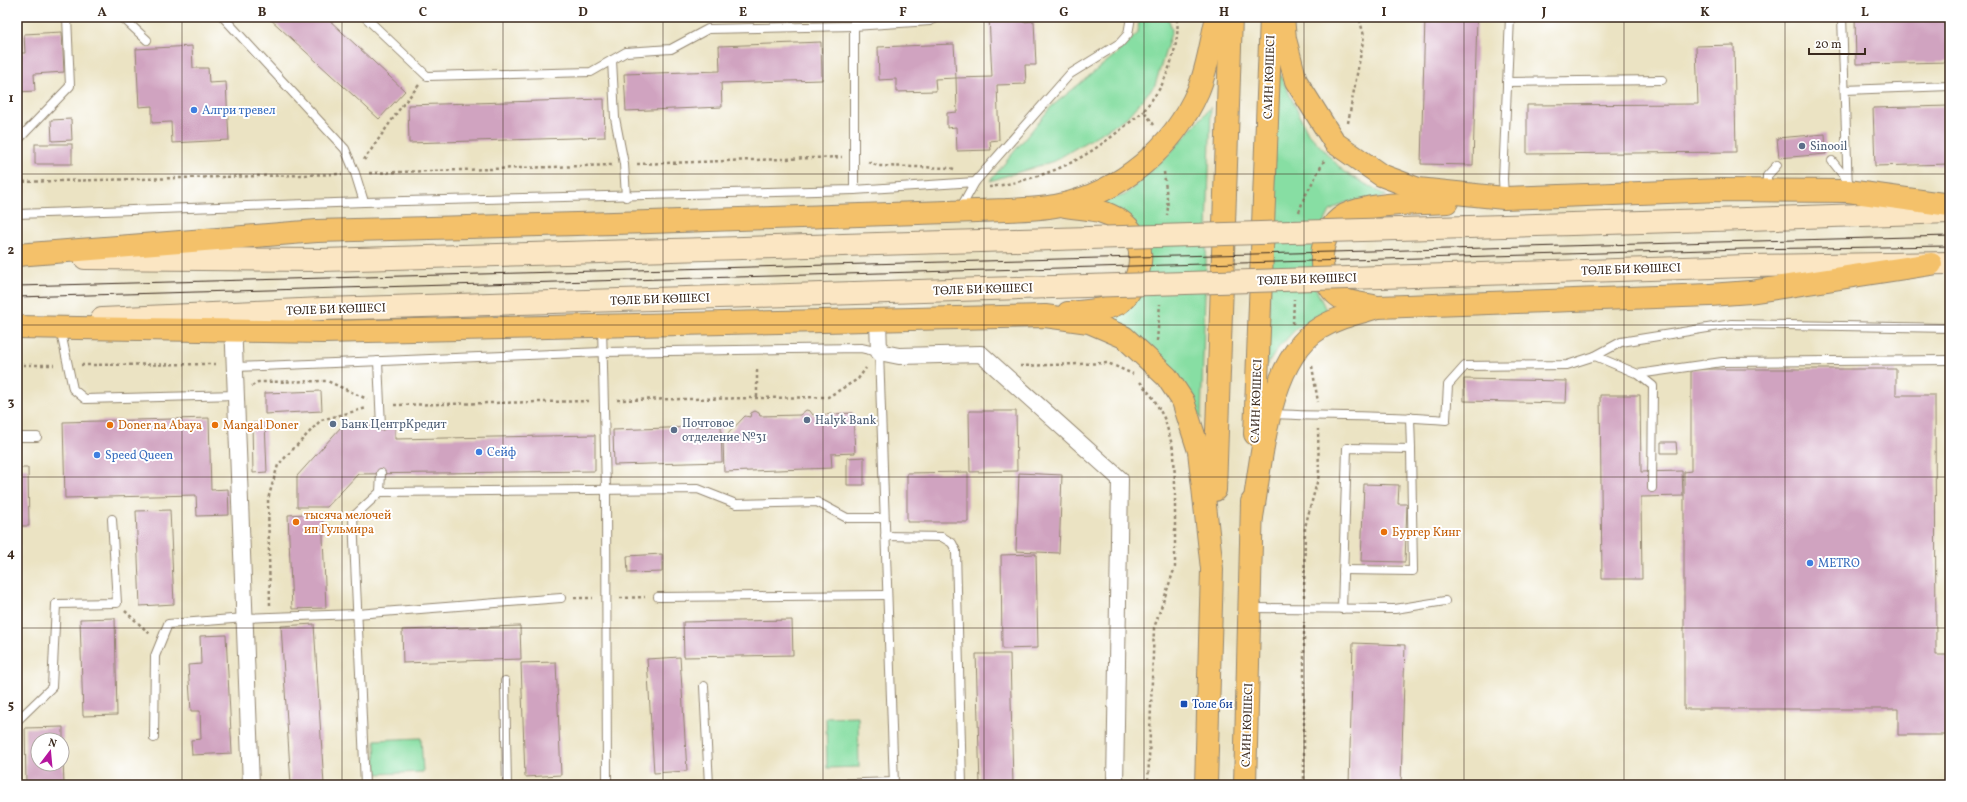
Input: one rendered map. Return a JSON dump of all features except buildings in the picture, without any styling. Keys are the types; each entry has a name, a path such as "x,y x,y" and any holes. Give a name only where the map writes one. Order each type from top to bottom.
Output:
{"main road":[{"path":"1060,206 1093,195 1123,179 1160,149 1183,121 1198,90 1208,61 1217,17"},
{"path":"1206,785 1231,17"},
{"name":"САИН КӨШЕСІ","path":"1245,785 1252,517 1271,17"},
{"path":"1283,17 1285,38 1296,81 1335,143 1381,175 1418,189 1504,198"},
{"path":"1378,307 1342,298 1330,286 1323,268 1322,245 1330,227 1345,216 1364,208 1504,198 1721,190 1767,191 1848,186 1950,205"},
{"path":"17,256 316,231 650,222 1060,206 1098,211 1117,218 1133,231 1140,248 1140,267 1133,287 1119,302 1101,308 1045,316 323,332 233,322 60,328 17,327"},
{"path":"17,256 322,260 1950,212"},
{"path":"1252,517 1270,414 1277,387 1286,366 1300,345 1319,328 1337,319 1378,307 1710,295 1750,292 1941,263"},
{"name":"ТӨЛЕ БИ КӨШЕСІ","path":"17,323 233,322 323,309 1748,266 1941,263"},
{"path":"1045,316 1089,322 1124,338 1167,376 1183,401 1199,452 1212,569"}],"street":[{"path":"878,320 879,352 899,356 981,354 1120,479 1115,785"},
{"path":"233,322 236,368 251,785"}],"lane":[{"path":"17,141 70,86 67,17"},
{"path":"122,17 147,40"},
{"path":"223,17 345,149 364,202"},
{"path":"365,17 427,76 591,72 626,52 671,49 708,29 854,26 930,21 938,17"},
{"path":"854,17 854,190"},
{"path":"959,211 975,182 1070,74 1120,44 1128,34 1131,17"},
{"path":"1504,198 1503,179 1510,17"},
{"path":"1842,17 1848,186"},
{"path":"612,60 616,118 624,164 626,196"},
{"path":"1507,82 1662,80"},
{"path":"1845,90 1950,86"},
{"path":"1832,161 1848,186"},
{"path":"1767,191 1767,176 1777,164"},
{"path":"17,214 364,202 854,190 975,182"},
{"path":"1270,414 1318,417 1410,417 1446,420 1448,385 1465,366 1567,365 1595,356 1621,342 1732,324 1950,328"},
{"path":"602,326 606,490 607,785"},
{"path":"60,328 72,389 85,399 237,395"},
{"path":"236,368 603,352 860,348 879,352 886,595 894,783 801,785"},
{"path":"1595,356 1638,374 1653,386 1652,488"},
{"path":"1638,374 1722,362 1950,360"},
{"path":"378,361 381,426"},
{"path":"1343,570 1413,571 1410,417"},
{"path":"17,437 37,437"},
{"path":"1342,609 1347,448 1411,449"},
{"path":"380,492 381,473"},
{"path":"364,785 353,517 380,492 698,489 736,504 817,502 847,518 884,518"},
{"path":"17,721 52,687 56,604 117,603 112,519"},
{"path":"885,536 942,537 952,543 956,551 962,785"},
{"path":"658,597 886,595"},
{"path":"154,738 155,656 168,624 245,618 357,614 561,598"},
{"path":"1250,608 1395,609 1445,601"},
{"path":"505,681 507,785"},
{"path":"704,686 709,785"}],"path":[{"path":"17,182 355,174 854,156 878,166 951,168 983,188 1004,186 1068,164 1112,136 1144,111 1160,88 1173,56 1178,23 1176,17"},
{"path":"1348,123 1364,36 1358,17"},
{"path":"355,174 401,106 427,76"},
{"path":"1144,111 1158,130"},
{"path":"271,617 268,499 278,466 321,420 380,405 828,397 858,379 879,352"},
{"path":"17,365 213,363 236,368"},
{"path":"996,366 1108,363 1135,375 1154,399 1165,420 1174,452 1175,567 1154,628 1148,785"},
{"path":"1304,785 1305,527 1319,475 1318,395 1312,363"},
{"path":"757,370 757,398"},
{"path":"237,395 258,382 327,382 380,405"},
{"path":"117,603 160,644"}],"green space":[{"path":"1139,17 1168,17 1172,30 1155,85 1126,118 1054,161 990,181 1051,107 1115,55 1138,33"},
{"path":"1277,68 1308,133 1344,172 1387,196 1344,203 1330,211 1316,239 1313,283 1326,310 1297,328 1279,347 1267,365"},
{"path":"1211,107 1201,419 1165,358 1146,341 1105,318 1147,247 1100,203 1125,195 1172,151"},
{"path":"858,716 859,767 827,768 826,717"},
{"path":"421,738 423,772 376,774 375,740"}],"tram line":[{"path":"17,286 1950,236"},
{"path":"17,297 1744,249 1950,246"}],"place":[{"name":"Алгри тревел","path":"194,110"},
{"name":"Sinooil","path":"1802,146"},
{"name":"Halyk Bank","path":"807,420"},
{"name":"Банк ЦентрКредит","path":"333,424"},
{"name":"Doner na Abaya","path":"110,425"},
{"name":"Mangal Doner","path":"215,425"},
{"name":"Почтовое отделение №31","path":"674,430"},
{"name":"Сейф","path":"479,452"},
{"name":"Speed Queen","path":"97,455"},
{"name":"тысяча мелочей ип Гульмира","path":"296,522"},
{"name":"Бургер Кинг","path":"1384,532"},
{"name":"METRO","path":"1810,563"},
{"name":"Толе би","path":"1184,704"}]}
